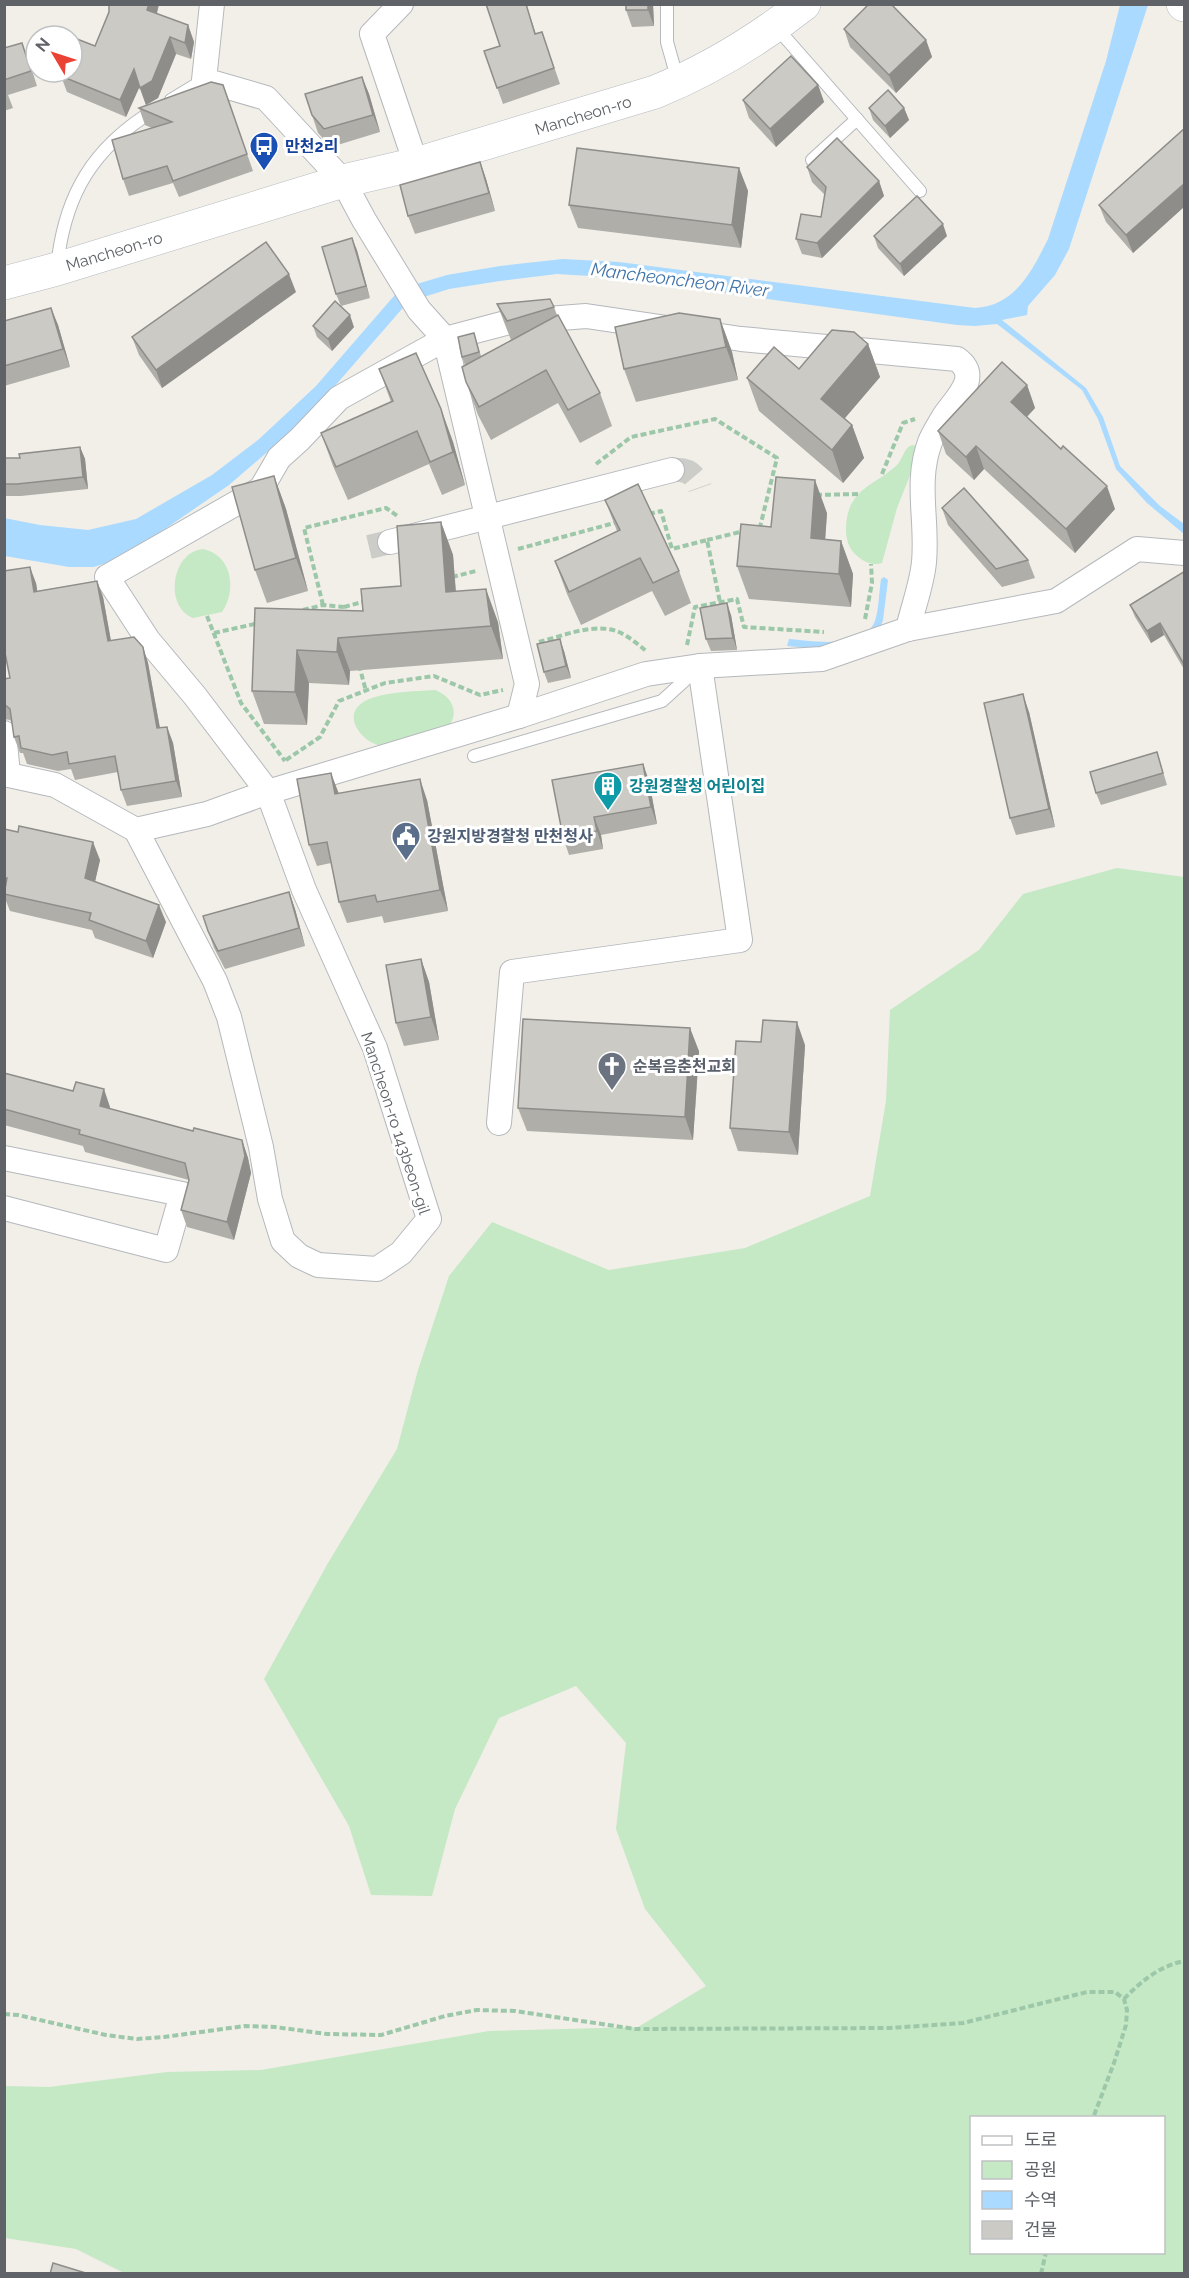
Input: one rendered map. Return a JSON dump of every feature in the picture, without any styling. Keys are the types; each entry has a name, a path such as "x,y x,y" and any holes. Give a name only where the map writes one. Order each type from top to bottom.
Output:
{"street":[{"path":"212,4 204,80 267,98 343,181 419,310 445,339 527,684 519,716"},
{"path":"401,4 372,34 416,164"},
{"name":"Mancheon-ro","path":"4,283 57,269 343,181 416,164 609,107 679,82 739,50 804,4"},
{"path":"268,792 195,696 148,640 107,578 261,489 279,458 339,398 445,339 509,322 586,316 741,339 957,359 967,379 957,402 944,417 930,443 921,484 925,518 924,563 908,629"},
{"path":"390,542 672,470"},
{"path":"4,734 6,774 55,785 136,830 207,814 268,792 646,675 700,666 822,659 908,629 1056,601 1137,549 1185,553"},
{"path":"499,1123 512,972 740,940 700,666"},
{"name":"Mancheon-ro 143beon-gil","path":"136,830 215,981 229,1017 261,1147 270,1199 283,1241 299,1256 318,1265 377,1269 401,1253 429,1219 375,1048 304,890 268,792"},
{"path":"4,1158 182,1194 166,1250 4,1208"}],"lane":[{"path":"667,4 667,42 679,82"},
{"path":"775,26 920,191"},
{"name":"Mancheon-ro","path":"57,269 60,237 70,205 82,179 99,155 134,122 204,80"},
{"path":"812,160 857,119"},
{"path":"474,756 662,701 700,666"}],"path":[{"path":"813,495 858,494"},
{"path":"767,496 778,496"},
{"path":"639,517 661,511 672,549 707,540 720,602"},
{"path":"443,580 497,560 628,520"},
{"path":"861,625 868,613 872,583 871,564"},
{"path":"293,613 323,604 344,607 377,598"},
{"path":"686,646 695,607 737,599 744,627 827,633"},
{"path":"344,607 347,618"},
{"path":"207,616 241,702 286,760"},
{"path":"214,633 264,622"},
{"path":"518,647 588,630 606,628 621,632 653,655"},
{"path":"358,660 366,691"},
{"path":"268,792 286,760 320,737 339,701 385,683 434,676 480,695 527,684"},
{"path":"1124,1999 1154,1973 1185,1960"},
{"path":"4,2014 18,2015 106,2035 137,2038 164,2037 245,2026 364,2037 399,2031 445,2016 477,2010 515,2011 635,2029 890,2028 963,2023 1087,1992 1115,1992 1124,1999 1127,2010 1123,2038 1094,2116"},
{"path":"1041,2274 1046,2254"}],"green space":[{"path":"912,445 920,450 897,508 882,563 868,563 854,553 847,540 847,517 850,506 862,491 896,466"},
{"path":"203,549 220,558 226,566 229,574 229,594 222,612 193,618 184,612 178,603 175,580 184,560 192,552"},
{"path":"435,690 449,700 454,710 449,726 387,746 379,745 364,737 355,724 356,709 369,699 397,693"},
{"path":"1117,868 1184,877 1184,2273 126,2274 76,2249 5,2238 5,2086 49,2087 167,2072 261,2070 489,2031 638,2027 706,1986 645,1909 616,1829 626,1743 576,1686 499,1718 455,1809 432,1896 371,1895 349,1826 264,1679 328,1563 397,1449 418,1370 449,1276 492,1222 609,1270 745,1248 870,1196 886,1101 890,1010 979,950 1023,894"}],"water":[{"name":"Mancheoncheon River","path":"1120,5 1148,5 1069,249 1055,275 1028,306 1027,315 1002,320 1086,388 1103,417 1120,466 1160,506 1184,524 1184,534 1147,503 1116,469 1098,419 1082,390 997,324 957,325 607,277 557,274 449,289 408,302 327,395 279,442 229,485 165,529 111,562 93,567 69,567 5,556 4,518 40,525 88,530 136,519 212,475 258,440 316,386 400,289 447,275 563,259 619,262 975,308 1001,301 1020,285 1048,239 1106,61"},
{"path":"884,577 888,580 880,628 839,651 787,646 789,639 836,642 860,636 869,630 875,621 881,579"}],"building":[{"path":"109,4 149,4 147,10 188,25 185,43 170,37 152,81 140,88 134,69 120,100 81,84 84,84 84,42 95,46 109,12"},
{"path":"486,4 526,4 535,34 542,32 554,68 497,88 484,51 500,46"},
{"path":"626,4 648,4 648,10 626,10"},
{"path":"869,4 891,4 926,40 889,75 844,29"},
{"path":"22,43 24,73 4,80 4,48"},
{"path":"791,56 818,85 770,129 743,100"},
{"path":"362,77 373,115 324,129 312,115 305,94"},
{"path":"211,82 223,85 247,154 173,181 167,166 123,179 112,140 172,122 139,108"},
{"path":"888,90 904,108 885,126 869,108"},
{"path":"1185,128 1185,183 1126,235 1099,205"},
{"path":"837,138 879,181 817,243 796,239 801,214 821,217 826,187 807,167"},
{"path":"577,148 739,168 732,225 569,205"},
{"path":"480,162 489,193 408,216 400,185"},
{"path":"917,196 943,224 900,264 874,236"},
{"path":"352,238 366,286 336,294 322,247"},
{"path":"266,242 289,274 156,370 132,337"},
{"path":"550,299 554,307 507,321 497,304"},
{"path":"335,301 350,315 328,339 313,326"},
{"path":"51,308 63,349 4,366 4,321"},
{"path":"679,313 720,319 726,347 624,369 615,327"},
{"path":"558,315 600,393 568,410 546,370 479,407 466,382 462,367"},
{"path":"832,330 854,332 868,344 821,399 852,425 832,450 747,378 774,347 799,369"},
{"path":"474,333 479,352 462,357 458,337"},
{"path":"416,353 441,409 453,452 430,462 417,431 336,467 321,433 393,401 379,369"},
{"path":"1002,362 1027,385 1011,402 1061,449 1063,446 1107,486 1066,529 976,446 966,457 938,431"},
{"path":"80,447 83,477 4,484 4,458 20,458 19,454"},
{"path":"274,476 296,558 255,570 232,487"},
{"path":"776,477 815,480 811,538 841,541 839,574 737,566 741,524 771,527"},
{"path":"638,484 679,571 653,583 640,558 569,592 555,561 620,530 605,500"},
{"path":"964,488 1028,560 996,569 942,508"},
{"path":"441,522 446,592 486,589 491,626 338,638 337,652 297,650 295,692 252,691 255,608 363,611 361,589 401,586 397,526"},
{"path":"30,567 34,592 97,581 108,641 134,637 143,647 157,728 167,727 176,781 121,790 115,756 69,764 67,752 52,755 21,748 19,736 14,737 10,709 4,704 4,679 10,678 4,648 4,571"},
{"path":"1185,571 1185,666 1160,623 1147,631 1130,605"},
{"path":"727,603 733,638 706,639 700,608"},
{"path":"560,639 566,666 544,672 537,644"},
{"path":"1023,694 1049,809 1010,818 984,703"},
{"path":"1157,752 1163,773 1096,793 1090,772"},
{"path":"643,764 651,807 594,817 597,831 563,837 552,780"},
{"path":"331,773 335,794 420,779 440,890 377,902 375,895 339,902 327,842 309,845 297,779"},
{"path":"19,826 93,842 85,878 159,905 146,941 89,920 91,913 4,894 7,878 4,878 4,829 18,832"},
{"path":"289,892 299,928 218,951 203,916"},
{"path":"421,959 431,1017 396,1023 386,965"},
{"name":"순복음춘천교회","path":"523,1019 690,1028 685,1117 518,1108"},
{"path":"763,1020 797,1022 789,1132 730,1128 736,1041 761,1042"},
{"path":"4,1073 73,1091 76,1082 104,1089 100,1106 193,1131 194,1128 242,1140 245,1156 227,1222 181,1210 189,1180 185,1163 79,1134 80,1130 4,1109"},
{"path":"53,2263 89,2274 50,2274"}],"tunnel":[{"path":"672,470 690,473 700,488"},
{"path":"369,547 390,542"}],"place":[{"name":"만천2리","path":"264,172"},
{"name":"강원경찰청 어린이집","path":"608,812"},
{"name":"강원지방경찰청 만천청사","path":"406,862"},
{"name":"순복음춘천교회","path":"612,1092"}]}
